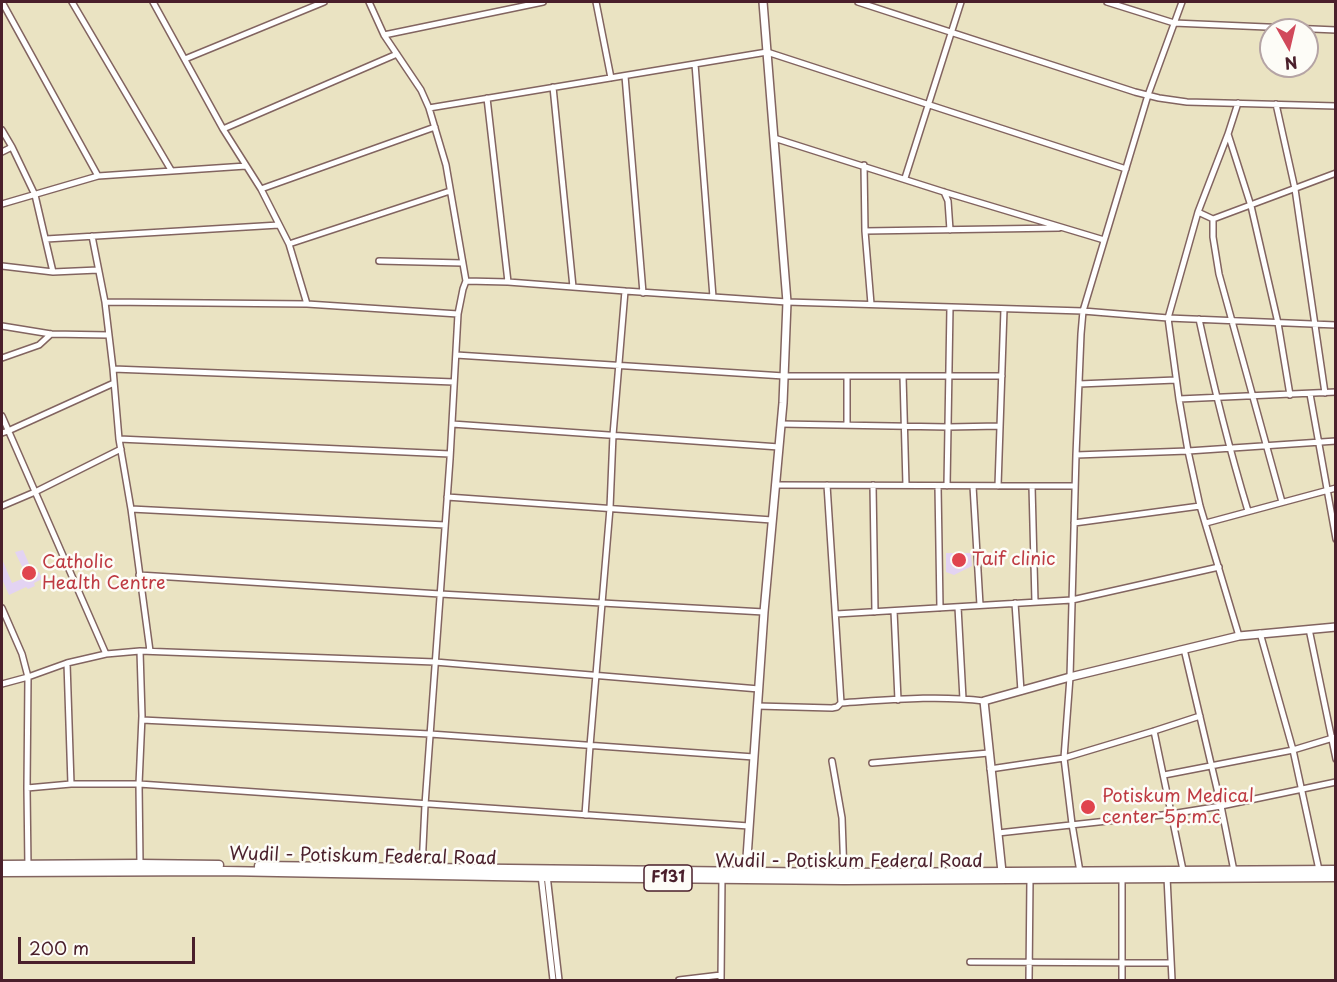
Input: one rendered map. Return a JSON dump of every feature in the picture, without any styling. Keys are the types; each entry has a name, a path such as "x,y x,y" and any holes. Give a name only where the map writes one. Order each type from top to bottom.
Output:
{"main road":[{"name":"Wudil - Potiskum Federal Road","path":"2,872 28,868 140,864 150,867"},
{"name":"Wudil - Potiskum Federal Road","path":"2,865 28,868 150,867 1030,879 1122,878 1166,875 1183,870 1335,870"},
{"name":"Wudil - Potiskum Federal Road","path":"722,875 746,872 844,876 1080,872 1335,877"}],"street":[{"path":"2,2 98,176"},
{"path":"72,2 171,170"},
{"path":"153,2 223,129 261,189 289,244 307,304"},
{"path":"185,59 324,2"},
{"path":"369,2 384,35 421,90 429,108 446,165 466,281 458,314 422,871"},
{"path":"384,35 543,2"},
{"path":"596,2 611,78"},
{"path":"746,872 764,612 781,424 787,302 763,2"},
{"path":"858,2 1148,95 1187,102 1335,106"},
{"path":"905,178 961,2"},
{"path":"1107,2 1174,24 1335,30"},
{"path":"1080,872 1064,758 1070,677 1078,384 1083,311 1148,95 1182,2"},
{"path":"429,108 767,52 1126,169"},
{"path":"223,129 396,54"},
{"path":"696,64 713,297"},
{"path":"625,76 643,293"},
{"path":"553,87 573,287"},
{"path":"487,98 508,282"},
{"path":"1238,103 1198,212 1168,318 1179,399 1200,506 1239,636"},
{"path":"1276,104 1295,189 1325,393"},
{"path":"261,189 435,127"},
{"path":"2,130 34,195 53,272"},
{"path":"1228,134 1251,206 1278,323 1290,395"},
{"path":"774,138 1104,240"},
{"path":"2,152 12,147"},
{"path":"864,165 865,231 871,304"},
{"path":"2,204 98,176 246,166"},
{"path":"1198,212 1213,219 1335,173"},
{"path":"289,244 450,191"},
{"path":"944,192 948,201 950,230"},
{"path":"1213,219 1213,237 1219,274 1282,502"},
{"path":"46,239 279,225"},
{"path":"865,231 1067,228"},
{"path":"92,236 105,302 119,439 150,651"},
{"path":"379,261 463,263"},
{"path":"2,266 53,272 98,270"},
{"path":"466,281 787,302 1083,311 1168,318 1335,325"},
{"path":"585,815 625,291"},
{"path":"105,302 307,304 458,314"},
{"path":"947,486 951,307"},
{"path":"998,486 1004,309"},
{"path":"1199,319 1216,398 1248,512"},
{"path":"2,326 51,334 109,335"},
{"path":"2,358 39,345 51,334"},
{"path":"456,355 784,376 1002,376"},
{"path":"113,369 454,382"},
{"path":"847,376 847,425"},
{"path":"903,376 906,485"},
{"path":"1078,384 1176,380"},
{"path":"5,432 114,383"},
{"path":"1179,399 1335,392"},
{"path":"1310,394 1335,539"},
{"path":"2,416 5,432 35,492 106,654"},
{"path":"452,424 779,447"},
{"path":"781,424 948,428 1000,426"},
{"path":"119,439 450,454"},
{"path":"1076,455 1188,451 1335,441"},
{"path":"2,506 121,449"},
{"path":"776,485 1075,486"},
{"path":"758,706 837,708 841,703 827,485"},
{"path":"873,485 875,612"},
{"path":"938,486 940,608"},
{"path":"973,486 980,605"},
{"path":"1032,486 1035,602"},
{"path":"1206,523 1335,488"},
{"path":"447,497 772,520"},
{"path":"1074,523 1200,506"},
{"path":"131,509 445,525"},
{"path":"836,614 1072,600 1219,567"},
{"path":"139,575 764,612"},
{"path":"1015,603 1021,691"},
{"path":"958,607 963,699"},
{"path":"2,608 22,654 28,677 28,868"},
{"path":"894,611 898,700"},
{"path":"841,703 963,699 984,701 1070,677 1239,636 1335,627"},
{"path":"1309,629 1333,738 1335,759"},
{"path":"1260,633 1293,750 1319,870"},
{"path":"1184,650 1212,765 1234,871"},
{"path":"140,651 142,720 139,784 140,864"},
{"path":"2,684 67,663 106,654 150,651 435,662 759,689"},
{"path":"67,663 71,784"},
{"path":"984,701 1002,872"},
{"path":"990,770 1064,758 1200,716"},
{"path":"142,720 430,734 754,758"},
{"path":"1154,731 1183,870"},
{"path":"1164,775 1293,750 1333,738"},
{"path":"872,763 989,753"},
{"path":"832,761 842,818 844,876"},
{"path":"998,833 1171,814 1335,782"},
{"path":"27,788 71,784 139,784 749,826"},
{"path":"544,873 553,981"},
{"path":"544,873 559,981"},
{"path":"679,981 721,978 722,875"},
{"path":"1166,875 1172,981"},
{"path":"1122,878 1122,981"},
{"path":"1029,981 1030,879"},
{"path":"970,962 1171,963"}],"shaded area":[{"name":"Catholic Health Centre","path":"23,550 33,573 39,572 42,579 34,583 35,586 28,589 26,587 9,595 2,579 2,559 12,583 27,577 15,552"},
{"name":"Taif clinic","path":"946,553 971,553 972,566 954,575 946,572"}],"place":[{"name":"Taif clinic","path":"959,560"},
{"name":"Catholic Health Centre","path":"29,573"},
{"name":"Potiskum Medical center 5p.m.c","path":"1088,807"}]}
